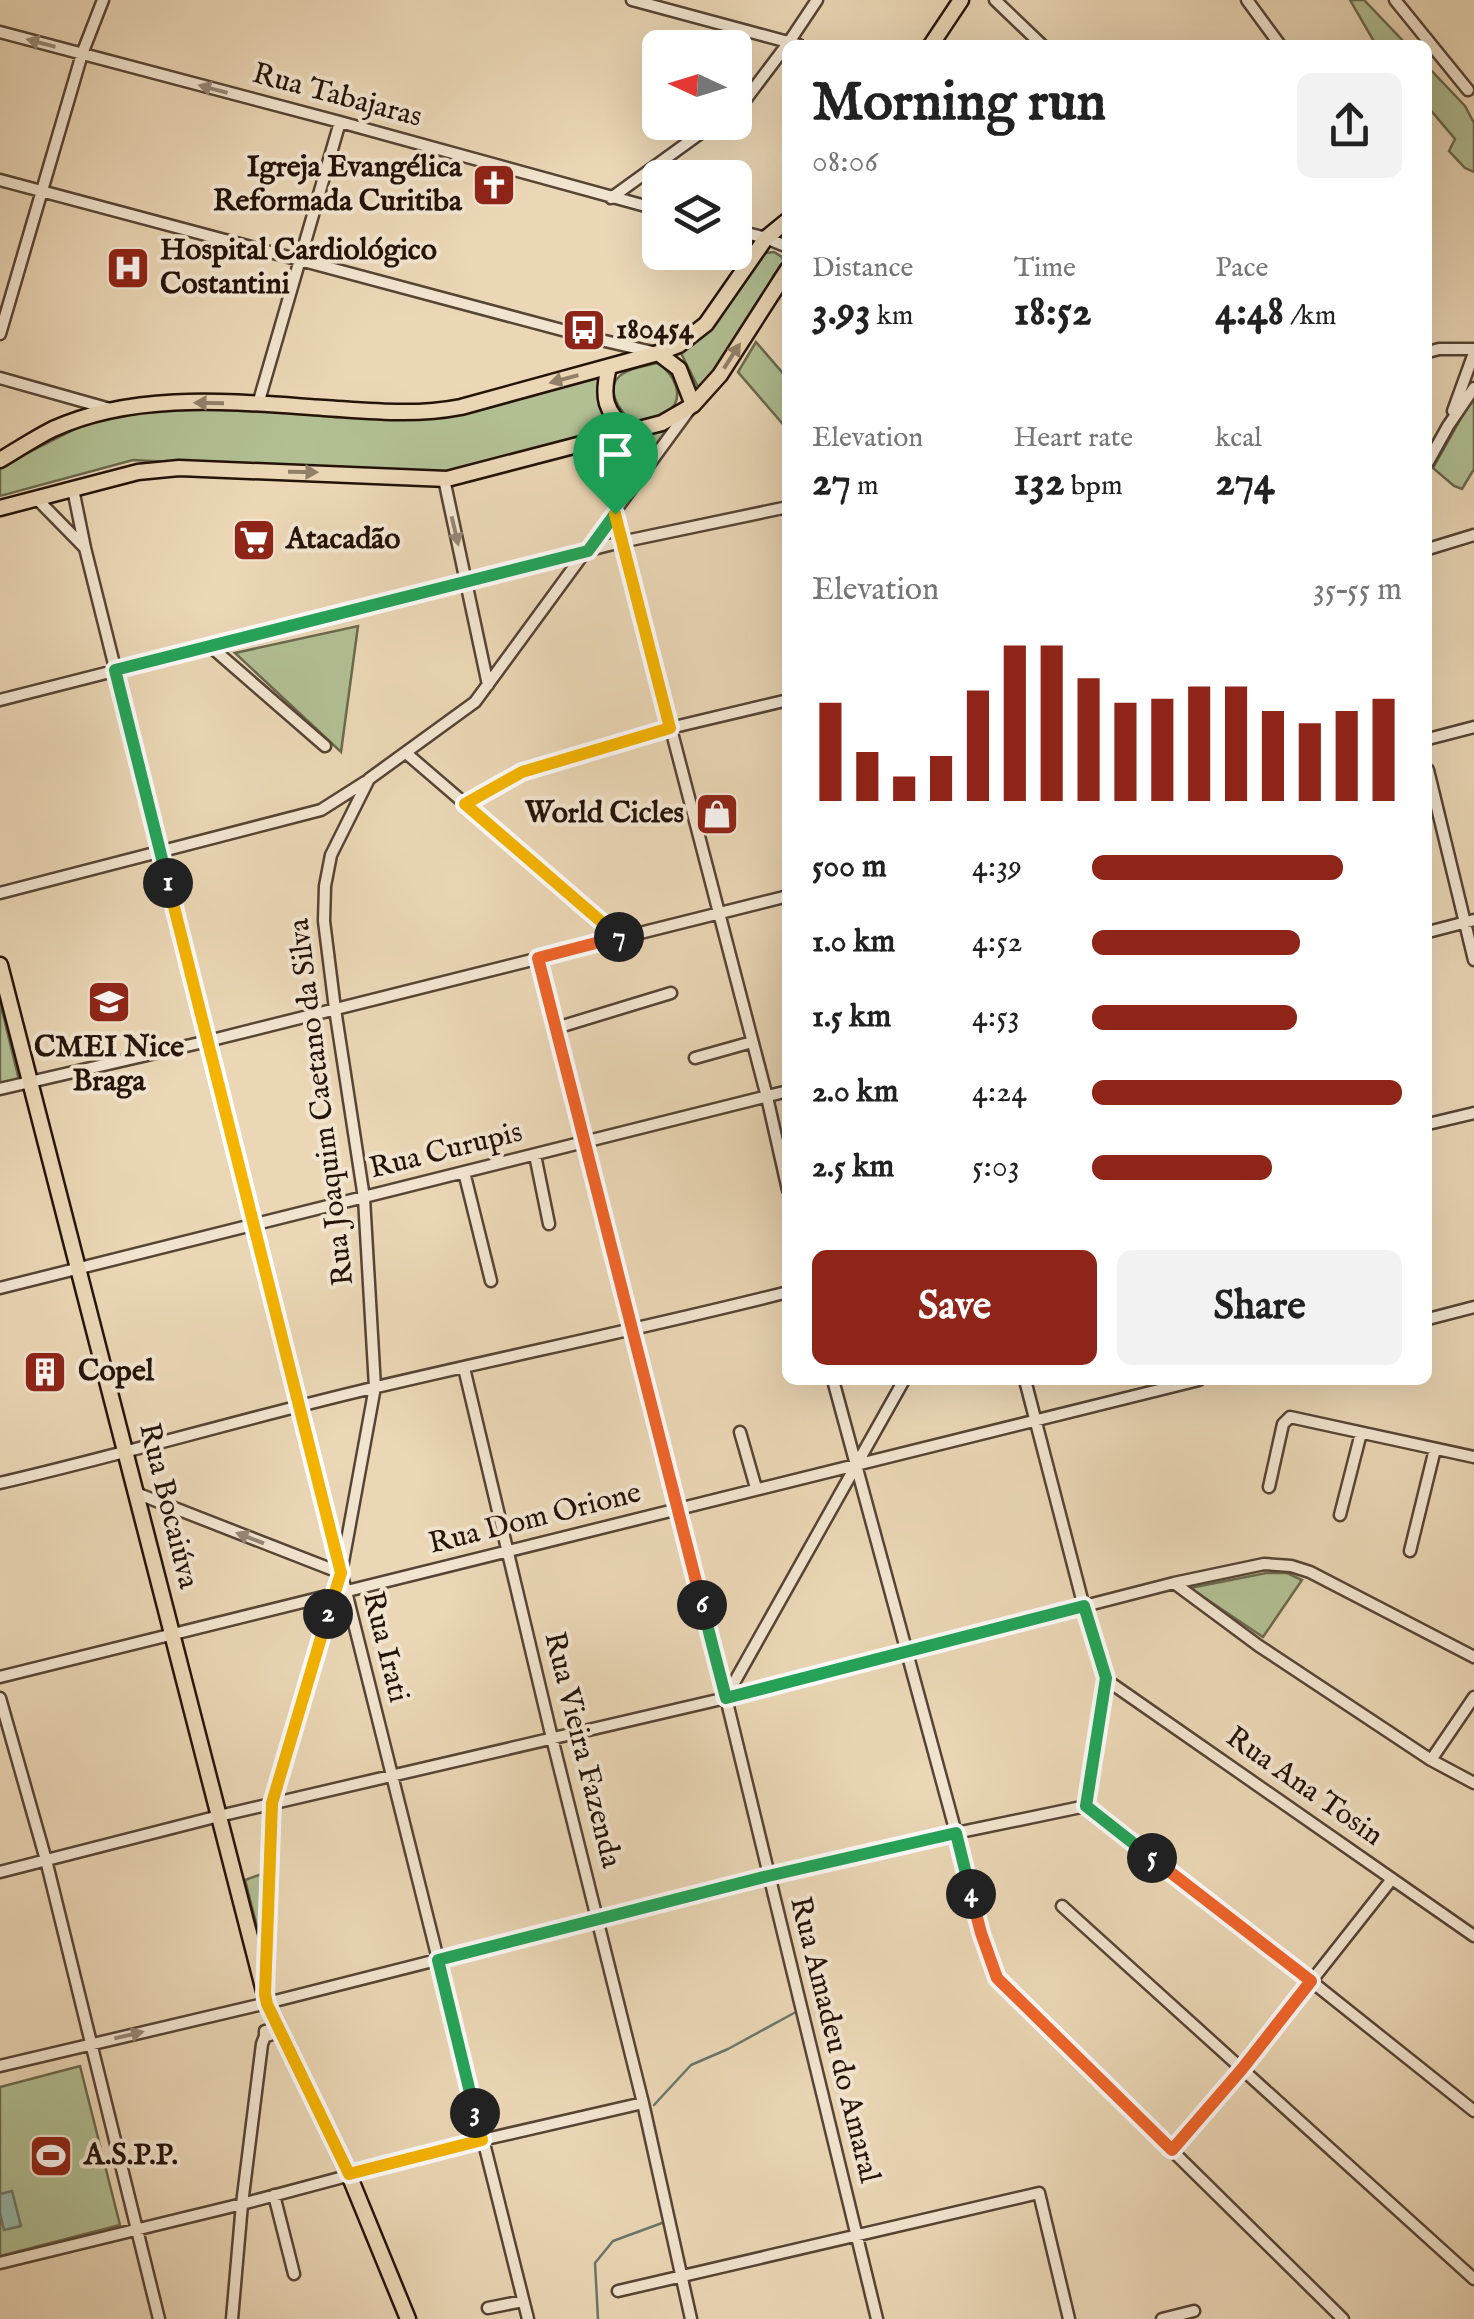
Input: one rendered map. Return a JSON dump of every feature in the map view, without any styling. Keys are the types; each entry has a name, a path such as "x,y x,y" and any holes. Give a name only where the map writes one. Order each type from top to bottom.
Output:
{"main road":[{"path":"934,40 961,0"},
{"path":"0,460 52,430 112,410 169,402 407,414 440,411 658,353 679,344 706,324 766,238 782,225"},
{"path":"0,508 138,472 178,468 444,480 662,423 693,406 720,374 782,278"},
{"path":"658,353 679,369 693,406"},
{"path":"609,367 607,408 613,419 629,432"},
{"name":"Rua Bocaiúva","path":"0,965 266,1999 349,2174 408,2319"}],"street":[{"path":"0,334 82,54 103,0"},
{"path":"632,0 782,41"},
{"path":"796,40 817,0"},
{"path":"995,0 1037,40"},
{"path":"1247,0 1276,40"},
{"path":"1394,0 1427,40"},
{"name":"Rua Tabajaras","path":"0,32 642,206"},
{"path":"1432,46 1468,90"},
{"path":"752,93 782,58"},
{"path":"258,404 340,122"},
{"path":"611,198 691,140"},
{"path":"0,180 658,353"},
{"path":"752,234 782,245"},
{"path":"592,338 606,349 609,367"},
{"path":"1432,351 1450,348 1473,359 1448,426"},
{"path":"0,378 112,410"},
{"path":"1432,455 1472,394"},
{"name":"Rua Joaquim Caetano da Silva","path":"341,1573 376,1388 364,1198 324,921 331,855 368,780 475,702 693,406"},
{"path":"629,432 638,454 633,486"},
{"path":"444,480 488,685"},
{"name":"Rua Irati","path":"73,489 341,1573 340,1593 392,1775 528,2319"},
{"path":"36,498 85,548"},
{"path":"0,700 621,542 782,507"},
{"path":"615,514 782,1165"},
{"path":"1432,548 1474,535"},
{"path":"210,646 325,746"},
{"path":"465,804 522,772 670,728 782,701"},
{"path":"1432,738 1474,727"},
{"path":"406,753 620,938"},
{"path":"0,892 321,810 368,780"},
{"path":"1432,785 1469,921 1474,960"},
{"path":"0,1089 782,897"},
{"path":"1432,931 1469,921"},
{"name":"Rua Amadeu do Amaral","path":"538,958 726,1698 876,2319"},
{"path":"556,1028 670,993"},
{"path":"694,1058 752,1042"},
{"name":"Rua Curupis","path":"0,1288 782,1093"},
{"path":"1432,1123 1474,1113"},
{"path":"535,1155 549,1224"},
{"path":"464,1172 490,1281"},
{"path":"0,1483 299,1406 782,1293"},
{"path":"1432,1318 1474,1307"},
{"name":"Rua Vieira Fazenda","path":"464,1368 643,2103 691,2319"},
{"path":"834,1385 981,1933 997,1978 1343,2319"},
{"path":"726,1698 901,1385"},
{"path":"1025,1385 1106,1678 1086,1806"},
{"name":"Rua Dom Orione","path":"0,1677 1179,1385"},
{"path":"1269,1487 1283,1424 1290,1418 1474,1458"},
{"path":"740,1432 756,1488"},
{"path":"1340,1516 1361,1433"},
{"path":"1410,1551 1435,1449"},
{"path":"136,1493 341,1573"},
{"path":"0,1872 1264,1564 1310,1572 1474,1657"},
{"path":"1174,1583 1260,1646 1432,1760 1474,1783"},
{"path":"266,1999 272,1803 340,1593"},
{"name":"Rua Ana Tosin","path":"1106,1678 1474,1936"},
{"path":"1432,1760 1474,1697"},
{"path":"0,1698 46,1860 158,2319"},
{"path":"0,2066 768,1876 1086,1806 1474,2112"},
{"path":"1172,2150 1242,2069 1392,1879"},
{"path":"1062,1906 1474,2279"},
{"path":"232,2319 264,2036"},
{"path":"0,2263 643,2103"},
{"path":"618,2290 1039,2193 1069,2319"},
{"path":"274,2195 294,2274"},
{"path":"488,2308 524,2301"},
{"path":"1162,2319 1194,2311"}],"shaded area":[{"path":"1350,0 1364,0 1402,40 1373,40"},
{"path":"1432,71 1465,106 1474,123 1474,172 1449,151 1455,139 1432,112"},
{"path":"774,252 782,257 782,265 699,389 681,353 703,336 765,253"},
{"path":"756,342 782,372 782,423 738,372"},
{"path":"657,363 673,379 676,400 663,414 634,422 618,406 614,384 628,371"},
{"path":"602,377 617,428 451,473 421,475 133,460 0,496 0,467 91,421 148,411 268,408 425,418"},
{"path":"1474,395 1474,469 1462,489 1433,468"},
{"path":"673,426 641,470 637,436"},
{"path":"358,626 341,752 235,653"},
{"path":"0,1002 19,1080 0,1084"},
{"path":"1266,1573 1287,1573 1302,1580 1263,1637 1190,1588"},
{"path":"267,1872 262,1946 245,1880"},
{"name":"A.S.P.P.","path":"80,2066 120,2225 0,2256 0,2087"},
{"path":"12,2191 21,2226 4,2230 0,2194"}],"waterway":[{"path":"654,2105 691,2065 794,2013"},
{"path":"598,2319 595,2263 613,2241 662,2223"}],"place":[{"name":"Igreja Evangélica Reformada Curitiba","path":"494,185"},
{"name":"Hospital Cardiológico Costantini","path":"128,268"},
{"name":"180454","path":"584,330"},
{"name":"Atacadão","path":"254,540"},
{"name":"World Cicles","path":"717,814"},
{"name":"CMEI Nice Braga","path":"109,1002"},
{"name":"Copel","path":"45,1372"},
{"name":"A.S.P.P.","path":"51,2156"}],"route":[{"path":"615,514 670,728 522,772 465,804 620,938 538,958 726,1698 1084,1606 1106,1678 1086,1806 1311,1981 1172,2150 997,1978 981,1933 956,1833 768,1876 438,1960 482,2140 349,2174 267,2004 272,1803 341,1573 115,670 588,551 615,514"}]}
